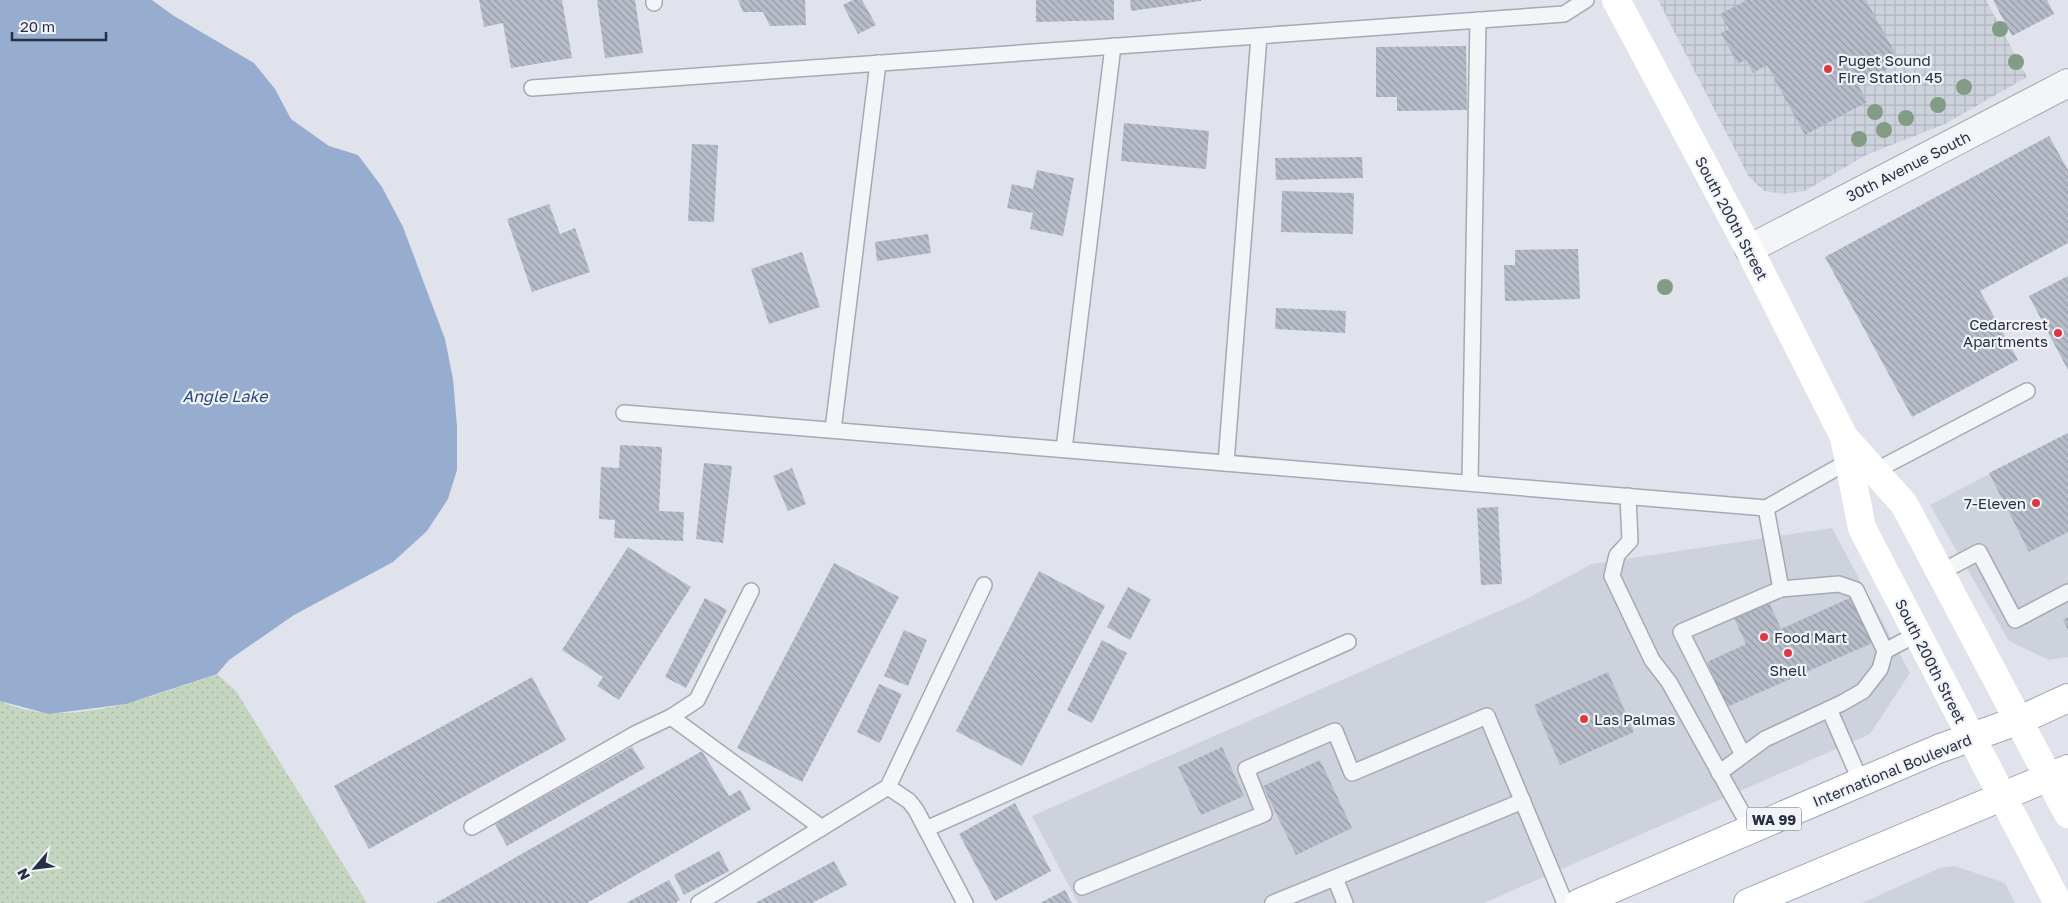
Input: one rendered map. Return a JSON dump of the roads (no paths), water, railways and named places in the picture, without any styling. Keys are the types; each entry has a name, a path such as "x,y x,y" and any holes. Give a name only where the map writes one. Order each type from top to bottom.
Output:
{"main road":[{"name":"South 200th Street","path":"1616,0 1749,249 1847,449 1862,528 2058,903"},
{"name":"South 200th Street","path":"1847,449 1875,471 1904,504 2020,720 2059,773 2068,814"},
{"name":"International Boulevard","path":"1579,903 1938,749 2020,720 2068,698"},
{"path":"1748,903 2059,773"}],"street":[{"name":"30th Avenue South","path":"1749,249 2068,83"}],"lane":[{"path":"532,88 1564,14 1586,0"},
{"path":"1470,483 1478,20"},
{"path":"1226,463 1259,36"},
{"path":"1064,449 1113,46"},
{"path":"833,430 878,63"},
{"path":"1875,471 2027,391"},
{"path":"624,413 1766,508 1847,449"},
{"path":"1628,496 1630,541 1617,555 1612,576 1652,660 1669,682 1751,829"},
{"path":"1766,508 1780,589"},
{"path":"1941,572 1979,552 2015,620 2068,592"},
{"path":"1719,773 1765,739 1863,691 1880,668 1885,651 1856,590 1839,584 1780,589 1681,632 1743,755"},
{"path":"698,903 888,787 984,585"},
{"path":"472,826 635,734 671,717 697,700 751,591"},
{"path":"1885,651 1918,634"},
{"path":"926,829 1348,642"},
{"path":"1829,709 1861,782"},
{"path":"1082,887 1264,814 1246,769 1335,731 1352,773 1487,716 1565,903"},
{"path":"671,717 822,828"},
{"path":"888,787 909,801 965,903"},
{"path":"1273,903 1523,802"},
{"path":"1335,878 1345,903"}],"water":[{"name":"Angle Lake","path":"0,0 152,0 174,16 254,63 275,89 291,119 329,146 358,155 382,187 403,227 445,339 453,379 457,426 457,470 448,499 427,531 393,562 294,615 229,660 217,674 126,704 49,714 0,701"}],"place":[{"name":"Puget Sound Fire Station 45","path":"1828,69"},
{"name":"Cedarcrest Apartments","path":"2058,333"},
{"name":"7-Eleven","path":"2036,503"},
{"name":"Food Mart","path":"1764,637"},
{"name":"Shell","path":"1788,653"},
{"name":"Las Palmas","path":"1584,719"}]}
